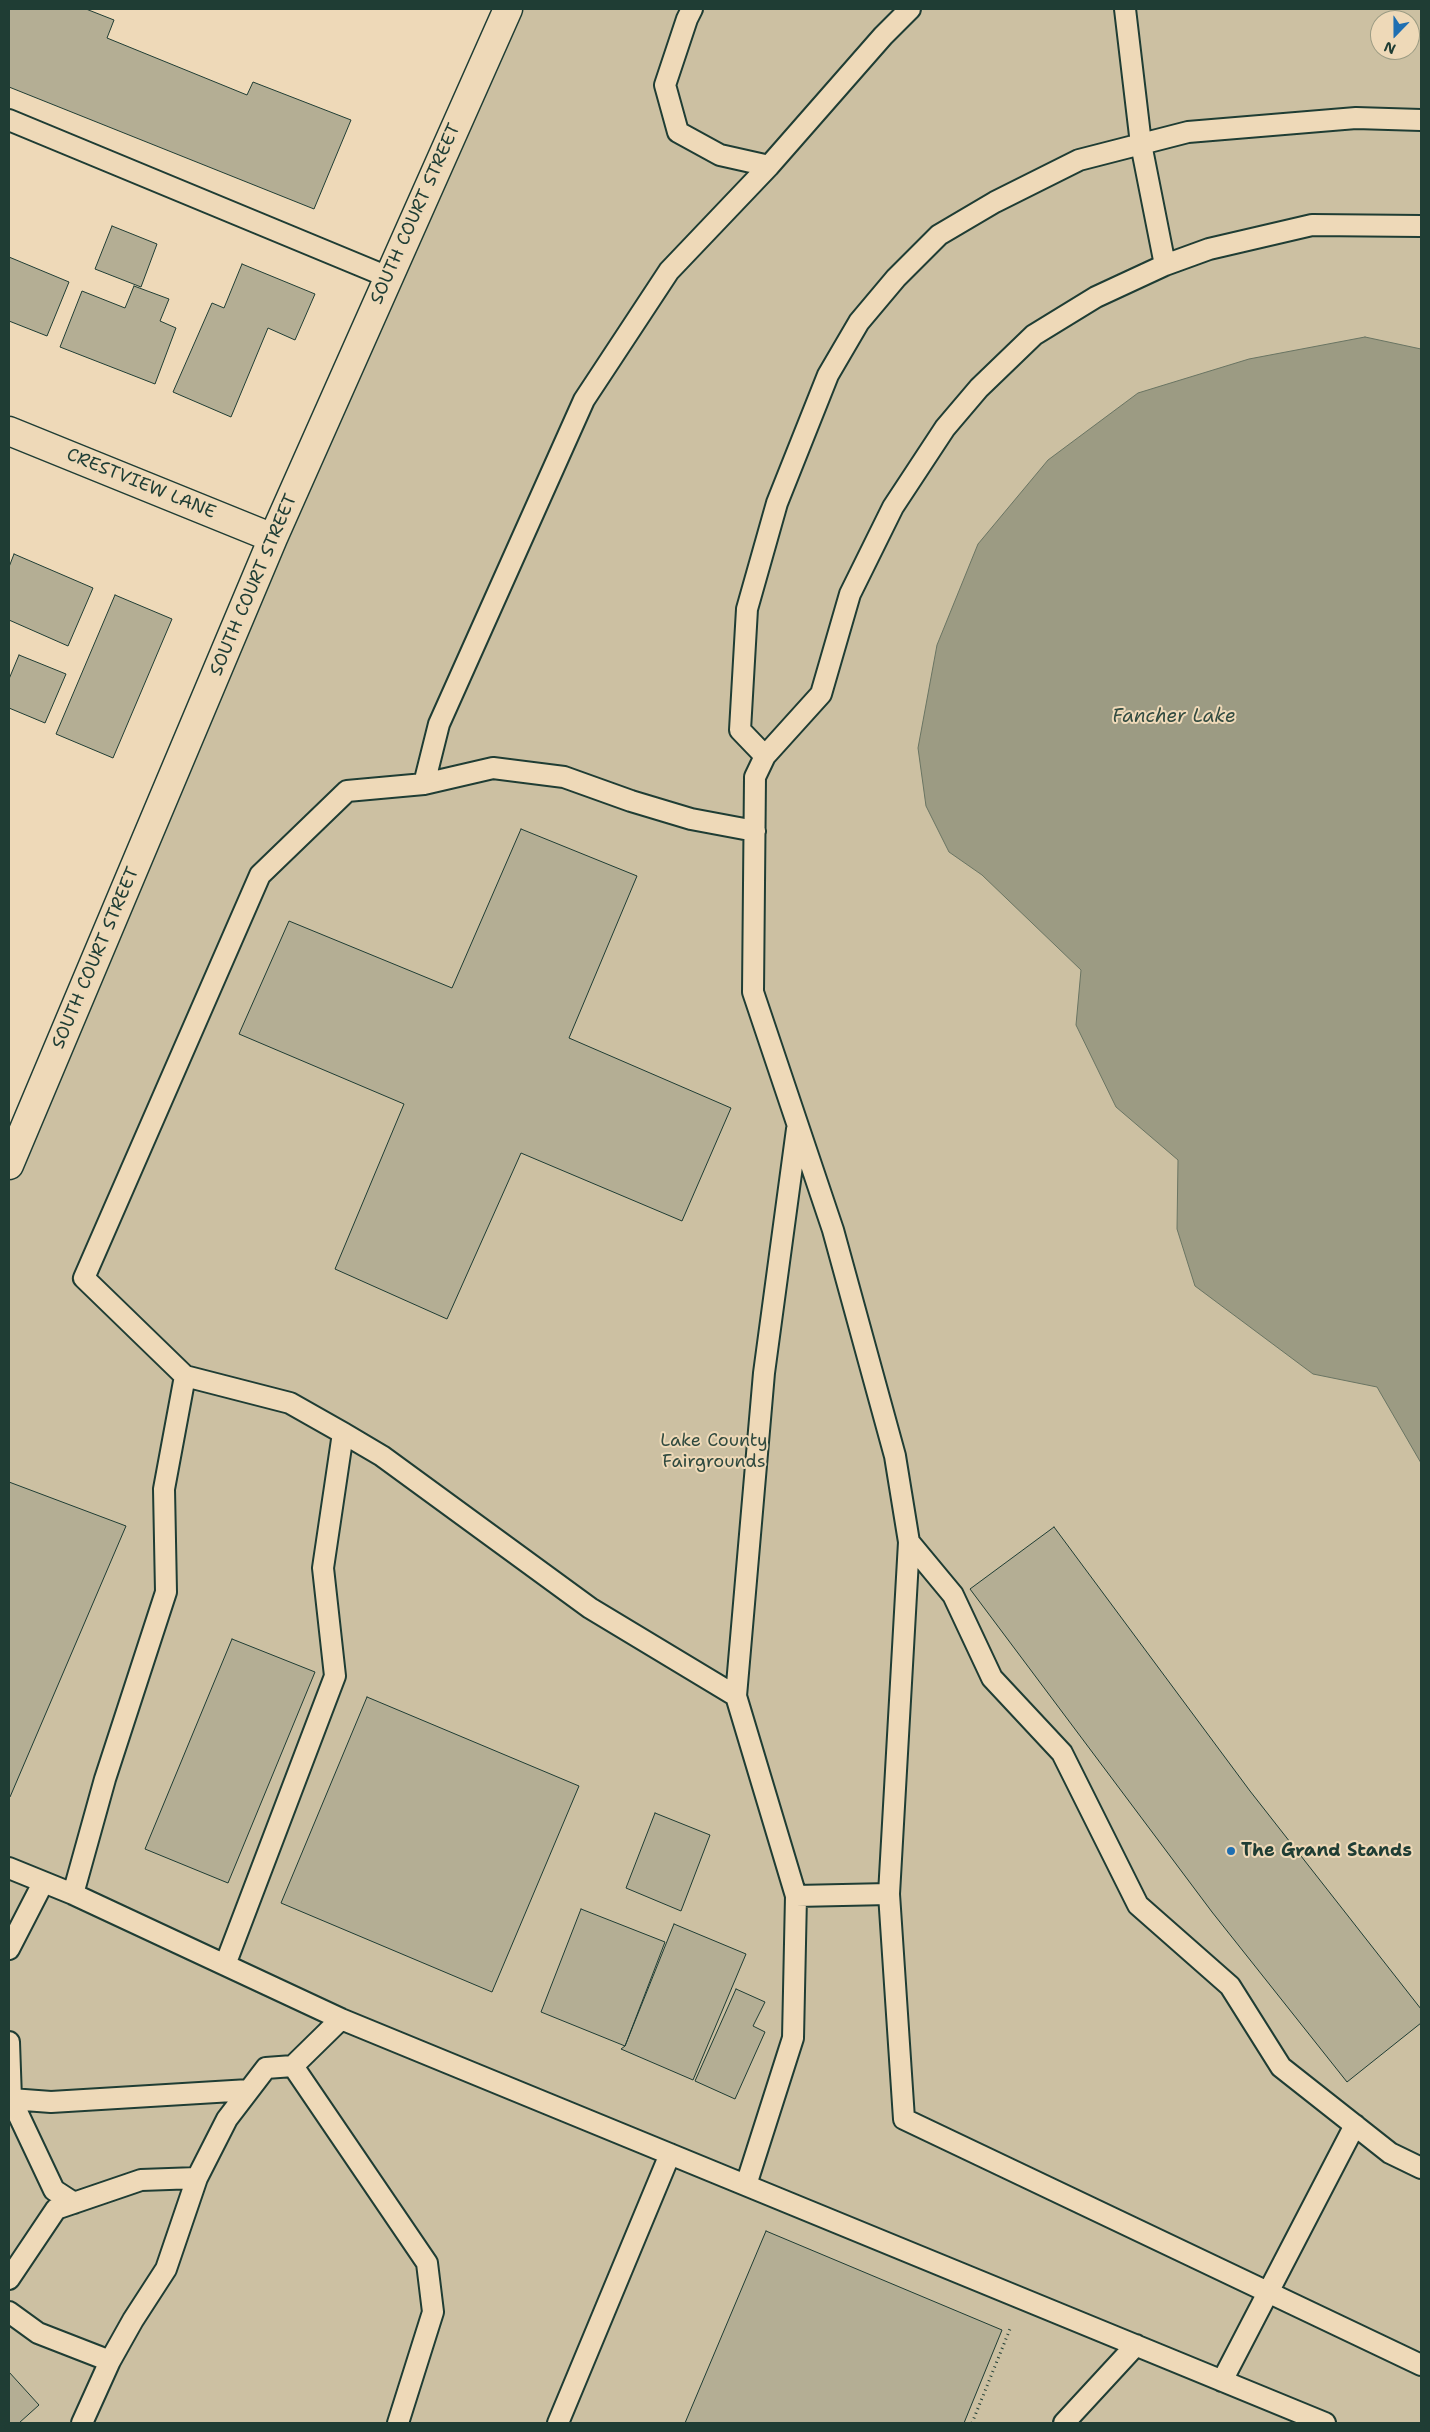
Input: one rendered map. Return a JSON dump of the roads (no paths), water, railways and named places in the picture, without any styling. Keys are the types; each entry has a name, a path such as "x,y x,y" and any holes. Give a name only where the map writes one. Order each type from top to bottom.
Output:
{"street":[{"name":"SOUTH COURT STREET","path":"9,1165 18,1118 508,9"},
{"name":"CRESTVIEW LANE","path":"9,431 273,538"}],"lane":[{"path":"692,9 686,19 665,85 678,132 720,155 769,166"},
{"path":"424,784 439,724 584,400 669,270 769,166 883,36 910,9"},
{"path":"1125,9 1141,144 1165,265"},
{"path":"765,756 740,730 747,609 777,503 828,375 859,322 896,278 939,236 995,202 1080,160 1188,132 1356,118 1421,120"},
{"path":"9,120 388,277"},
{"path":"1421,226 1312,226 1209,249 1165,265 1096,297 1034,335 979,388 944,428 894,507 850,594 821,694 765,756 755,777 753,992 833,1230 895,1456 908,1542 889,1894 904,2119 1421,2365"},
{"path":"736,1696 590,1608 382,1456 343,1433 290,1403 185,1376 84,1278 260,875 347,791 424,784 493,768 564,777 631,801 691,819 755,831"},
{"path":"746,2186 793,2038 796,1896 736,1696 764,1374 798,1124"},
{"path":"73,1894 105,1779 166,1592 164,1489 185,1376"},
{"path":"225,1965 335,1676 323,1568 343,1433"},
{"path":"908,1542 953,1595 992,1678 1062,1753 1138,1905 1230,1986 1281,2067 1390,2153 1421,2168"},
{"path":"9,1868 73,1894 341,2019 1325,2423"},
{"path":"9,1949 43,1883"},
{"path":"796,1896 889,1894"},
{"path":"82,2423 110,2362 166,2269 197,2178 227,2119 266,2068 293,2066 341,2019"},
{"path":"9,2042 11,2099 54,2190 74,2203"},
{"path":"293,2066 427,2263 433,2312 398,2423"},
{"path":"11,2099 51,2102 249,2090"},
{"path":"1222,2381 1355,2125"},
{"path":"558,2423 670,2154"},
{"path":"9,2279 56,2209 141,2180 197,2178"},
{"path":"9,2312 38,2333 110,2362"},
{"path":"1064,2423 1136,2346"}],"water":[{"name":"Fancher Lake","path":"1365,337 1421,349 1421,1463 1377,1387 1313,1374 1195,1286 1177,1229 1178,1160 1116,1107 1076,1025 1081,970 982,875 949,852 926,806 918,748 937,645 978,544 1048,460 1138,393 1249,359"}],"place":[{"name":"The Grand Stands","path":"1231,1851"}],"park label":[{"name":"Lake County Fairgrounds","path":"714,1451"}]}
